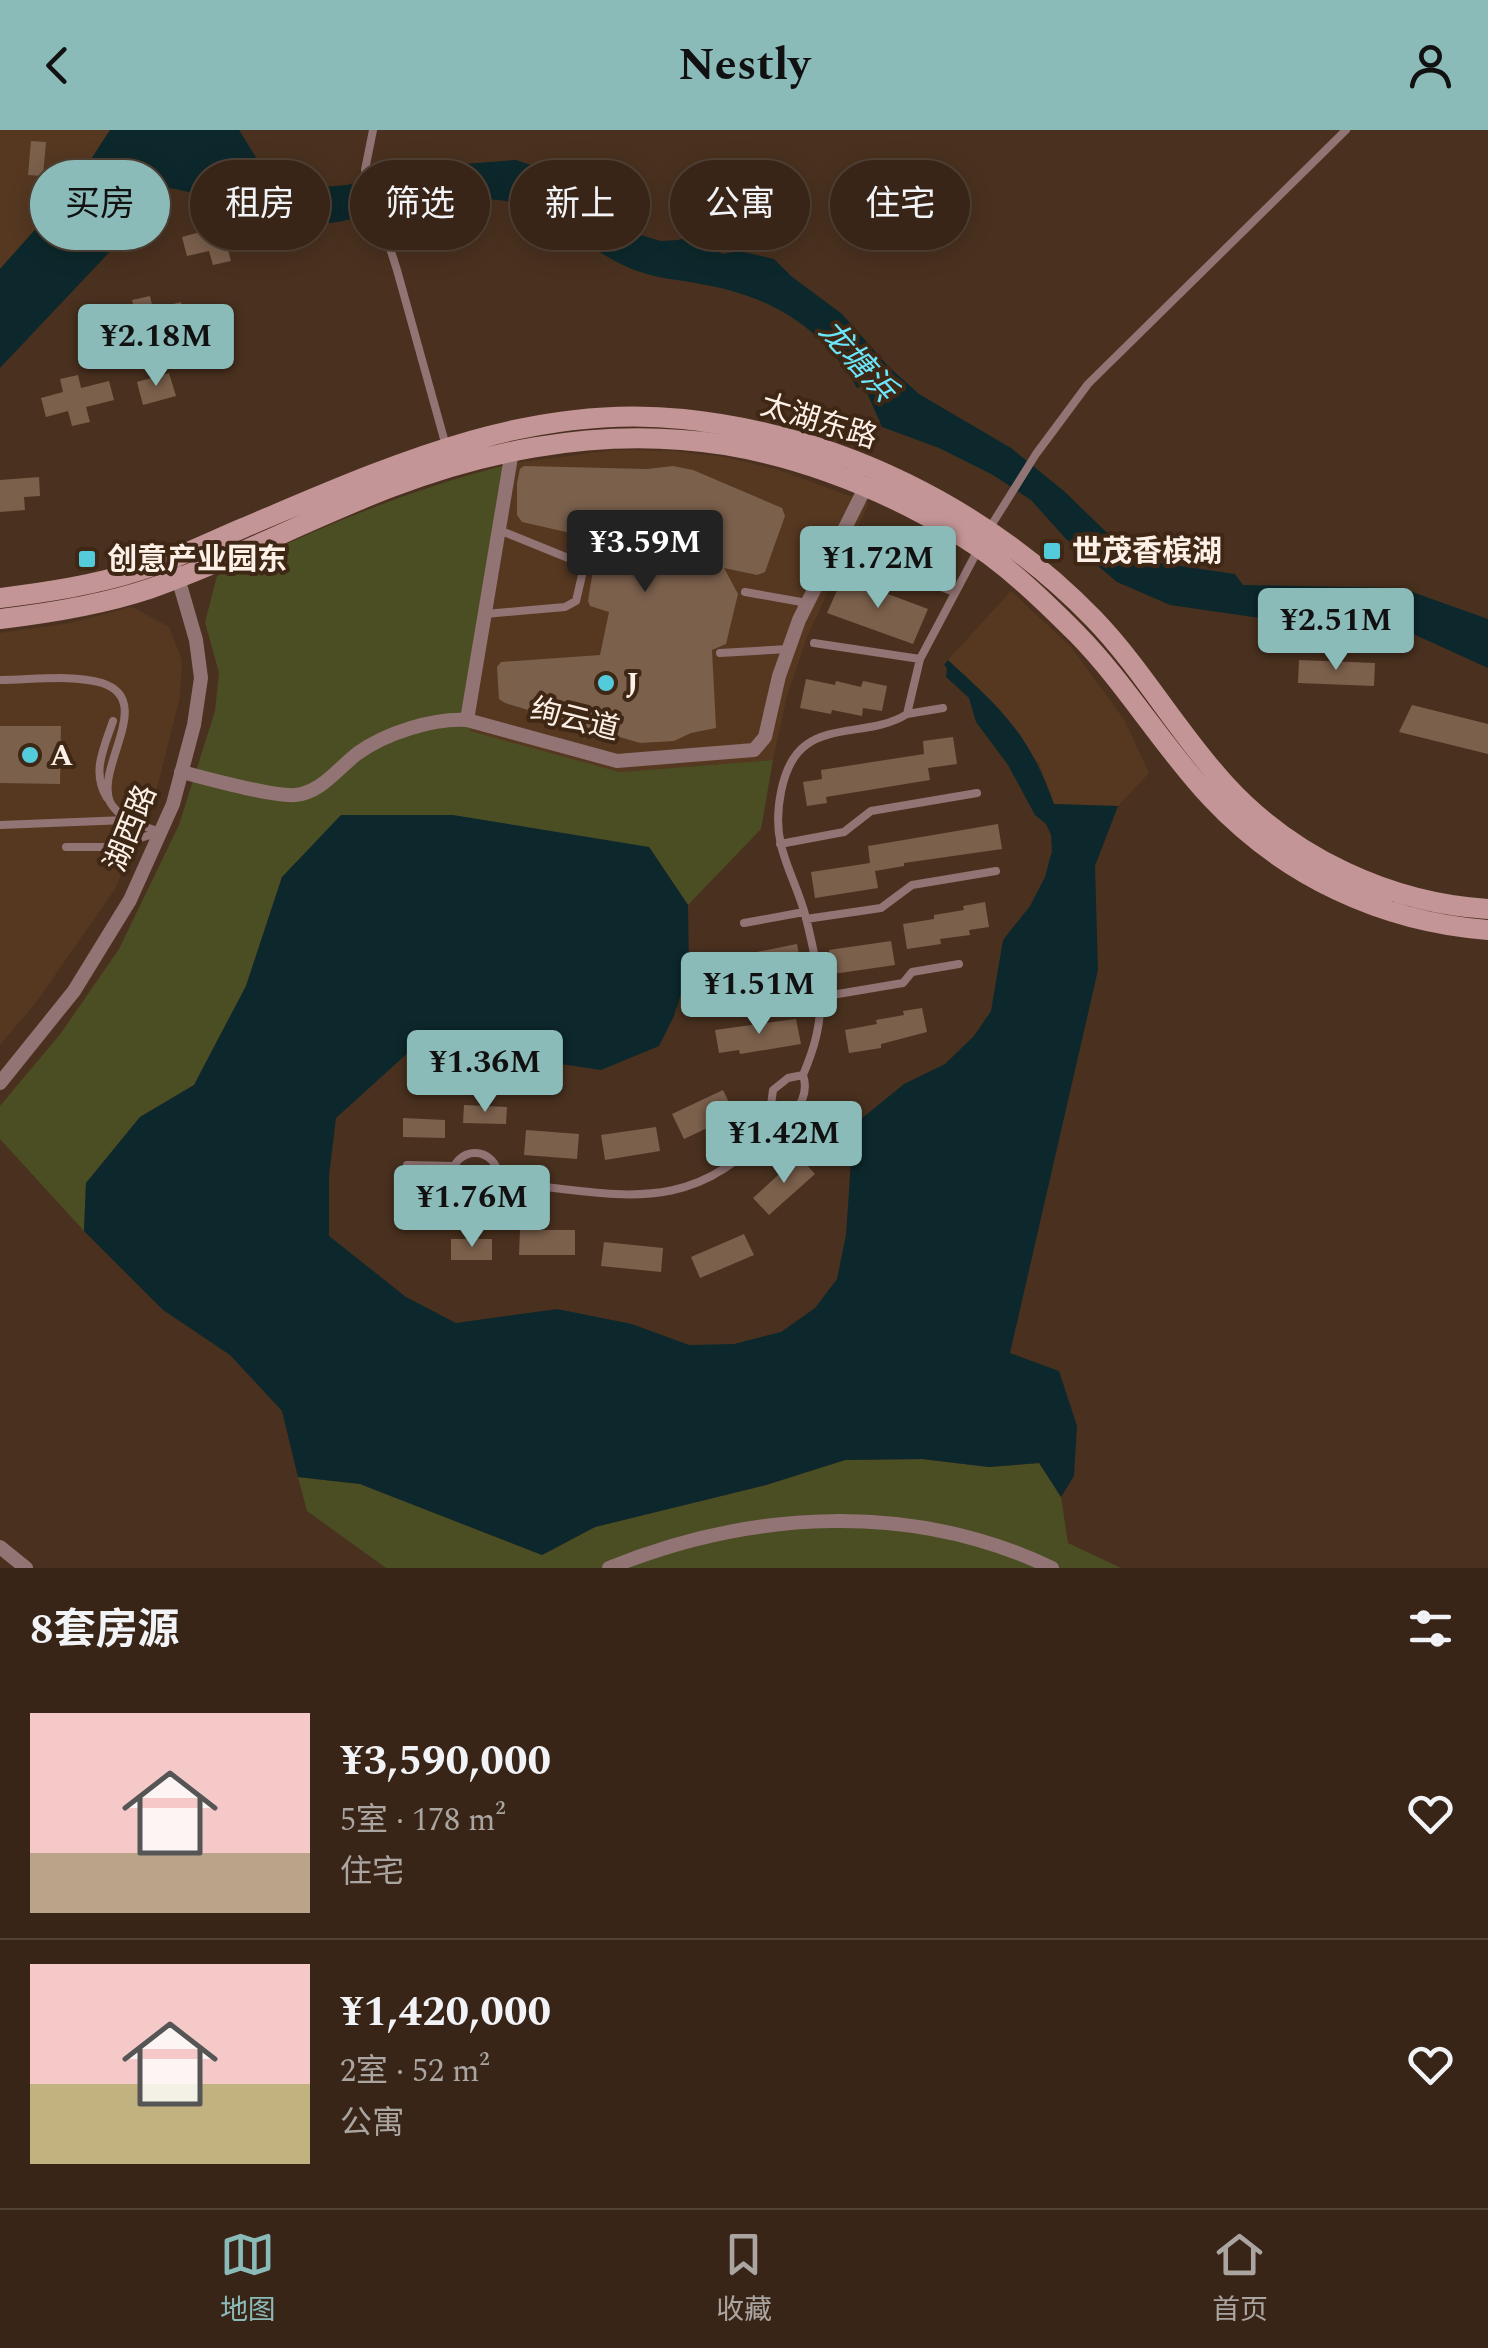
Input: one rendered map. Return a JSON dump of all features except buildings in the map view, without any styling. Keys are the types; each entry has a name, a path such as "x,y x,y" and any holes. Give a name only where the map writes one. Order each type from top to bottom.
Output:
{"main road":[{"name":"太湖东路","path":"0,619 62,612 148,589 175,567 384,468 446,446 562,422 619,416 680,418 789,439 857,461 928,494 984,539 1054,582 1095,620 1226,786 1269,825 1309,853 1376,886 1445,905 1488,909"},
{"name":"太湖东路","path":"0,598 61,591 142,570 175,567 389,488 512,450 620,439 682,440 782,458 984,539 1080,638 1212,799 1264,847 1324,884 1368,904 1402,916 1488,930"}],"street":[{"path":"467,720 512,450"},
{"name":"绚云道","path":"182,772 293,796 314,790 360,751 405,731 449,719 467,720 617,761 754,750 766,737 788,649 864,488"},
{"name":"湖西路","path":"0,1082 74,992 130,900 182,772 200,678 196,640 175,567"},
{"path":"609,1568 730,1529 830,1520 918,1524 1017,1551 1052,1568"},
{"path":"0,1547 26,1568"}],"lane":[{"path":"373,130 365,170 446,446"},
{"path":"907,714 920,659 954,592 1036,454 1088,384 1346,130"},
{"path":"485,614 565,608 576,601 583,571 578,562 499,530"},
{"path":"856,554 954,592"},
{"path":"744,592 807,604"},
{"path":"814,643 920,659"},
{"path":"720,652 788,649"},
{"path":"0,680 104,683 122,697 126,718 108,774 110,802"},
{"path":"803,1076 788,1078 773,1090 770,1114 776,1120 786,1120 796,1112 806,1084 803,1076 813,1052 820,997 805,915 780,844 782,785 798,751 818,738 880,727 907,714 942,708"},
{"path":"113,722 97,770 101,788 126,820"},
{"path":"780,844 844,832 871,811 976,793"},
{"path":"0,825 126,820 160,832"},
{"path":"66,847 111,847 160,832"},
{"path":"744,923 881,908 912,885 996,871"},
{"path":"820,997 902,983 912,972 958,964"},
{"path":"720,1003 819,985"},
{"path":"497,1182 626,1197 654,1196 722,1170 761,1139 776,1120"},
{"path":"407,1165 453,1166 466,1154 482,1154 495,1166 497,1182 485,1197 465,1198 452,1184 453,1166"}],"shaded area":[{"path":"0,130 110,130 91,160 30,160 30,235 0,269"},
{"path":"614,450 724,457 776,469 869,503 807,637 787,696 773,760 620,772 470,732 514,463"},
{"path":"1011,591 1072,648 1125,721 1149,773 1118,806 1054,804 1039,763 948,660"},
{"path":"132,607 169,627 182,660 180,697 156,792 115,889 37,1001 0,1045 0,633 70,623"}],"green space":[{"path":"514,463 470,731 620,772 773,760 761,829 688,905 649,847 282,877 246,986 194,1085 140,1117 86,1183 84,1231 0,1139 0,1106 61,1033 119,949 179,825 215,711 219,673 205,622 217,576 363,512"},
{"path":"922,1459 989,1467 1040,1463 1061,1497 1068,1543 1121,1568 386,1568 307,1511 298,1477 360,1484 542,1555 595,1527 766,1485 845,1460"}],"water":[{"path":"110,130 239,130 258,160 190,160 190,192 170,188 170,160 91,160"},
{"path":"510,160 510,202 490,199 490,162"},
{"path":"350,184 350,220 330,223 330,186"},
{"path":"30,235 30,250 111,250 0,368 0,269"},
{"name":"龙塘浜","path":"650,238 670,240 670,250 715,250 723,254 739,251 774,259 842,314 919,394 1011,448 1065,492 1134,559 1235,574 1243,585 1401,588 1488,619 1488,668 1402,629 1260,618 1170,605 1117,582 1066,539 1031,500 993,475 939,448 882,427 864,386 857,388 829,349 794,319 730,290 655,276 597,250 650,250"},
{"path":"948,660 984,693 1023,740 1054,804 1118,806 1095,866 1098,970 1010,1353 1059,1371 1077,1426 1074,1476 1061,1497 1039,1463 989,1467 922,1459 845,1460 766,1485 595,1527 542,1555 360,1484 298,1477 282,1411 230,1355 163,1310 84,1231 86,1183 140,1117 194,1085 246,986 282,877 341,815 453,815 649,847 688,905 689,968 674,1016 659,1046 601,1070 534,1060 494,1035 457,1033 421,1041 336,1118 329,1176 329,1236 406,1297 456,1323 557,1309 632,1324 689,1345 734,1344 781,1332 815,1308 837,1279 846,1235 852,1146 861,1119 904,1084 945,1064 974,1036 991,1011 1003,940 1030,906 1045,877 1052,851 1046,824 1035,815 1008,765 976,722 969,698 946,677 944,665"}],"place":[{"name":"世茂香槟湖","path":"1052,551"},
{"name":"创意产业园东","path":"87,559"},
{"name":"J","path":"606,683"},
{"name":"A","path":"30,755"}]}
